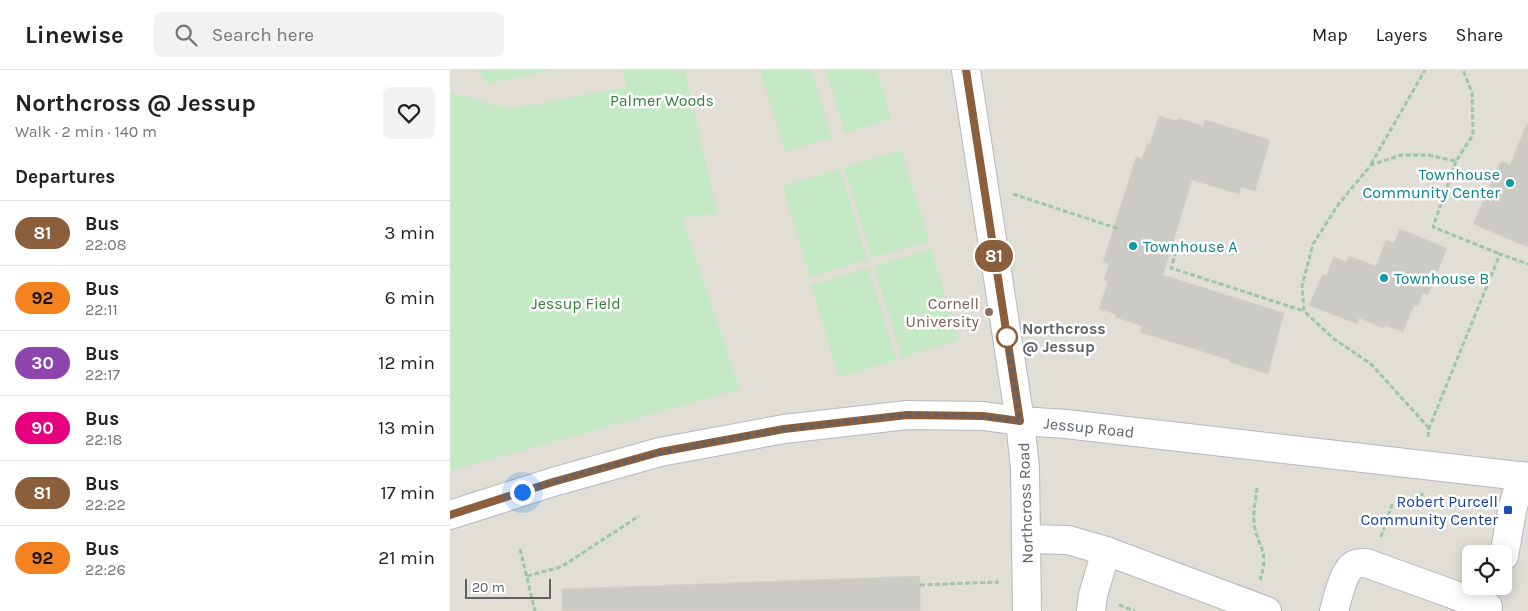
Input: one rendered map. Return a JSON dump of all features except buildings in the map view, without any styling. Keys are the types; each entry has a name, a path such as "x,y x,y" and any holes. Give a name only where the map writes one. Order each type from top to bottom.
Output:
{"street":[{"name":"Northcross Road","path":"966,70 1020,421 1025,468 1027,611"},
{"name":"Jessup Road","path":"450,515 553,482 660,452 784,429 907,415 983,416 1066,424 1525,476"},
{"path":"1506,545 1512,510 1525,476"},
{"path":"1027,539 1068,540 1106,551 1259,608"},
{"path":"1091,611 1093,595 1106,551"},
{"path":"1334,611 1346,574 1350,567 1357,563 1366,563 1490,601"}],"path":[{"path":"1304,311 1302,286 1314,244 1338,205 1371,164 1425,70"},
{"path":"1463,70 1472,93 1474,135 1456,161 1433,227 1528,264"},
{"path":"1371,164 1402,155 1428,155 1456,161"},
{"path":"983,184 1119,229"},
{"path":"1159,242 1177,248 1172,268 1304,311 1334,339 1371,364 1429,428"},
{"path":"1421,504 1429,428 1500,254"},
{"path":"1257,488 1254,524 1264,555 1259,608"},
{"path":"527,576 562,567 639,516"},
{"path":"520,549 535,611"}],"shaded area":[{"name":"Cornell University","path":"450,70 1528,70 1528,611 450,611"}],"green space":[{"path":"476,70 554,70 488,83"},
{"name":"Jessup Field","path":"622,70 685,70 717,213 682,218 740,389 450,471 450,92 509,109 627,87"},
{"path":"760,70 811,70 832,137 785,152"},
{"path":"826,70 877,70 891,119 845,133"},
{"path":"901,150 929,241 872,258 844,167"},
{"path":"840,169 867,260 810,277 783,186"},
{"path":"931,249 959,340 902,357 874,266"},
{"path":"868,268 896,360 839,377 811,285"}],"bus line":[{"name":"81","path":"450,515 553,482 660,452 784,429 907,415 983,416 1020,421 966,70"}],"place":[{"name":"Townhouse Community Center","path":"1510,183"},
{"name":"Townhouse A","path":"1133,246"},
{"name":"Townhouse B","path":"1384,278"},
{"name":"Cornell University","path":"989,312"},
{"name":"Northcross @ Jessup","path":"1007,337"},
{"name":"Robert Purcell Community Center","path":"1508,510"}],"route":[{"path":"522,492 660,452 784,429 907,415 983,416 1020,421 1006,334 1007,337"}],"park label":[{"name":"Palmer Woods","path":"662,100"}]}
